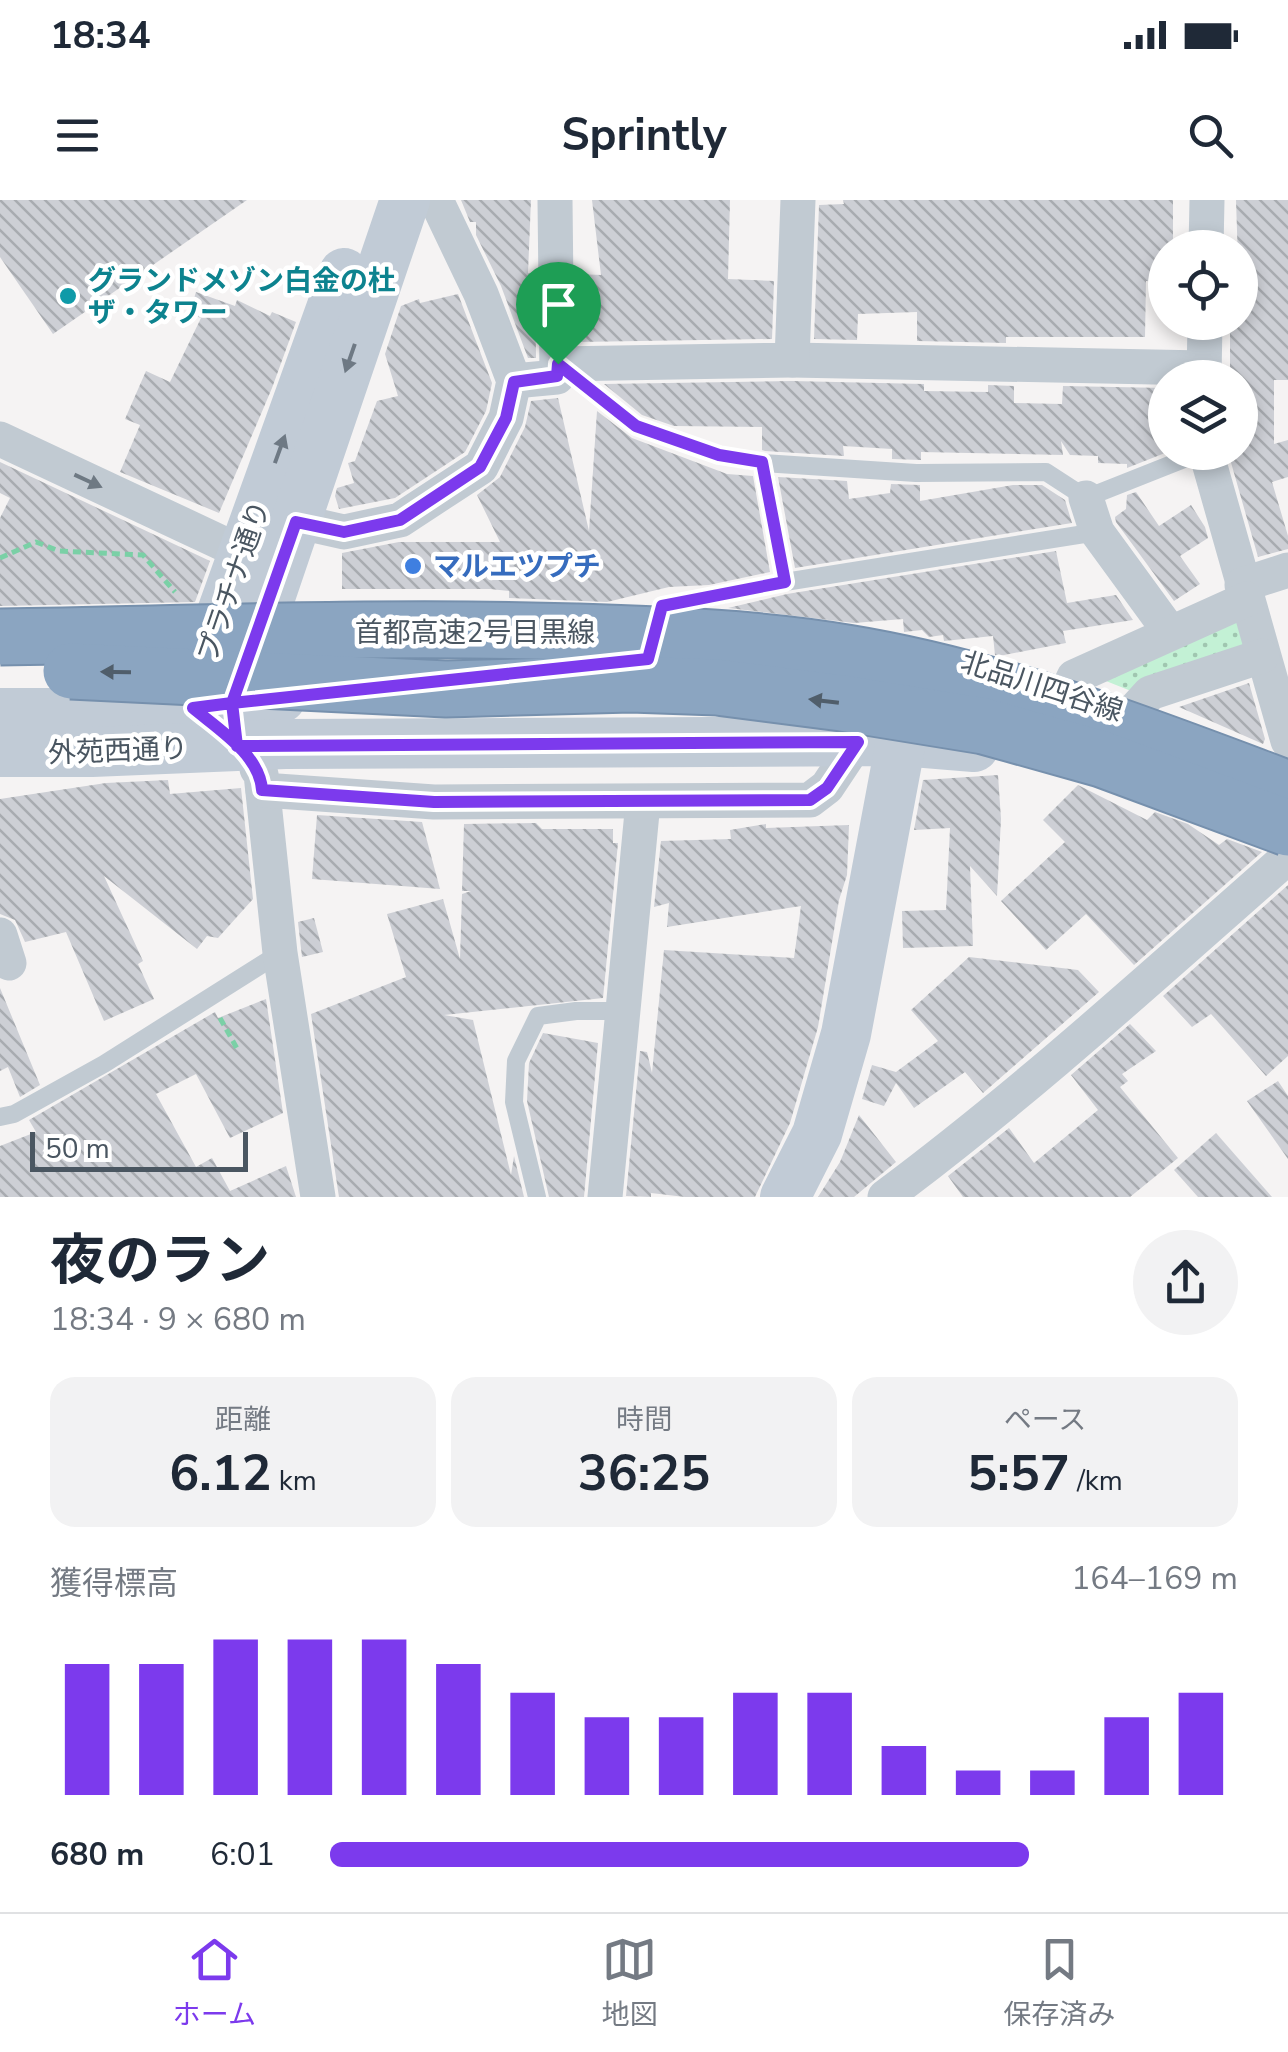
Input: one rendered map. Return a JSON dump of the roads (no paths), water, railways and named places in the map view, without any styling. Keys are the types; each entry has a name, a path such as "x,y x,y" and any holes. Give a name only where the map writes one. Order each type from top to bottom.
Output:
{"highway":[{"name":"首都高速2号目黒線","path":"0,637 474,629 698,636 828,650 958,676 1089,714 1288,789"},
{"name":"首都高速2号目黒線","path":"0,672 131,672 446,689 631,684 717,687 984,726 1102,759 1288,828"}],"main road":[{"name":"プラチナ通り","path":"221,719 203,664 370,200"},
{"name":"プラチナ通り","path":"221,719 296,522 405,200"},
{"name":"北品川四谷線","path":"221,719 648,659 839,638 972,659 1288,767"},
{"name":"外苑西通り","path":"0,712 221,719"},
{"name":"外苑西通り","path":"0,752 92,752 221,719"},
{"path":"221,719 958,744 1105,775 1202,808 1288,844"},
{"path":"785,1197 817,1134 846,1034 879,742"}],"street":[{"path":"296,522 344,532 400,520 480,467 506,418 514,382 480,294 436,200"},
{"path":"514,382 557,376 555,200"},
{"path":"792,360 798,200"},
{"path":"1206,200 1206,230"},
{"path":"558,364 792,360 1148,371"},
{"path":"0,439 226,545 248,538"},
{"path":"1209,470 1288,741"},
{"path":"1092,515 1170,632"},
{"path":"1066,694 1074,677 1288,570"},
{"path":"0,622 198,620"},
{"path":"1130,715 1150,693 1262,656"},
{"path":"221,719 261,774 280,954 318,1197"},
{"path":"262,790 434,802 810,800 879,742"},
{"path":"605,1197 642,802"},
{"path":"885,1197 1046,1070 1288,857"}],"lane":[{"path":"558,364 636,426 719,455 916,474 1046,472 1092,515"},
{"path":"762,462 785,582"},
{"path":"648,659 662,606 1092,515 1172,470"},
{"path":"0,1117 14,1114 104,1064 280,954"},
{"path":"538,1197 514,1102 516,1060 538,1016 624,1010"}],"place":[{"name":"グランドメゾン白金の杜 ザ・タワー","path":"68,296"},
{"name":"マルエツプチ","path":"413,566"}]}
